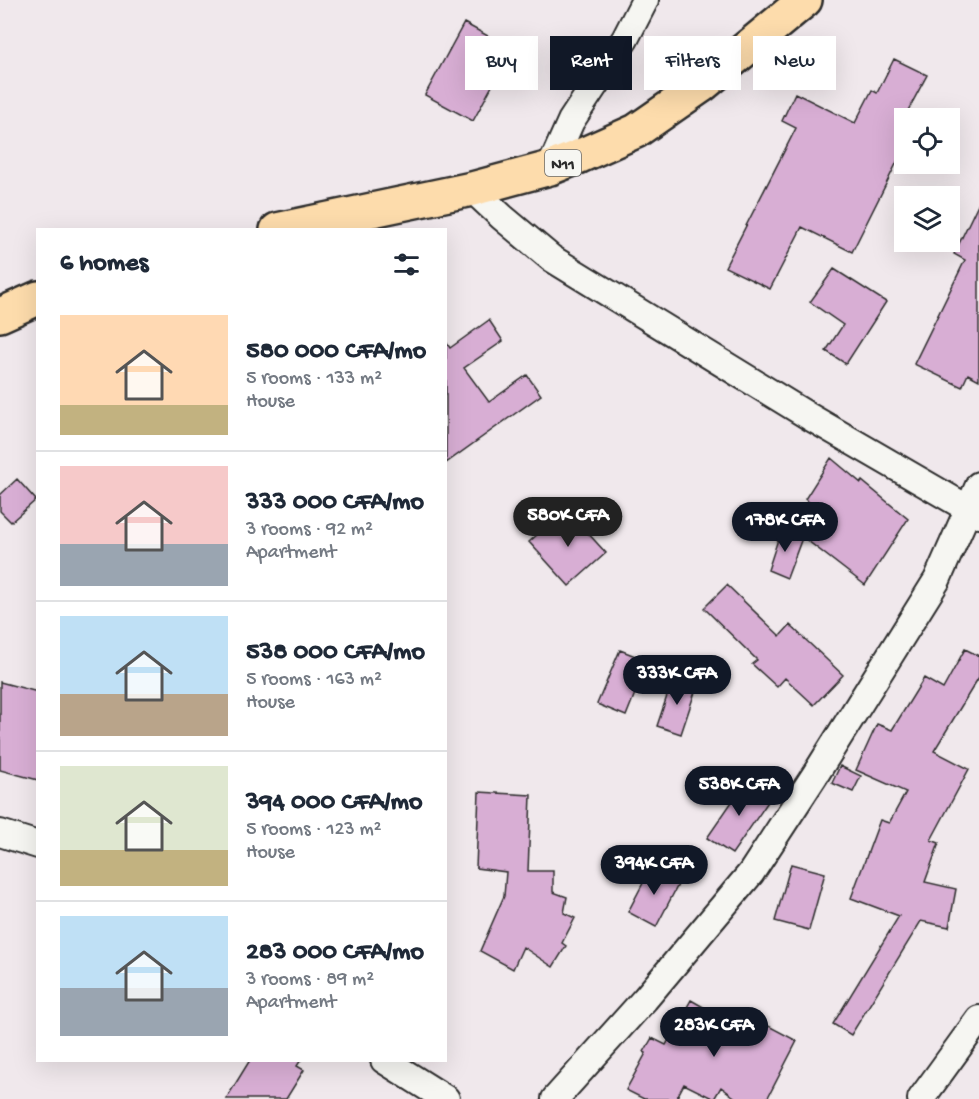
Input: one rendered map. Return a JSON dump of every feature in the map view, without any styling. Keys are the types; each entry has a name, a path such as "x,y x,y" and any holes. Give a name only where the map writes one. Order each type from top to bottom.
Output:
{"highway":[{"name":"N11","path":"287,228 472,189 550,168 636,131 701,86 805,0"},
{"path":"0,315 36,299"}],"street":[{"path":"550,168 571,122 625,39 645,0"},
{"path":"472,189 551,258 810,417 973,512"},
{"path":"555,1099 645,999 751,873 937,580 973,512 979,485"},
{"path":"0,833 36,845"},
{"path":"921,1099 979,1019"},
{"path":"387,1062 446,1099"}],"building":[{"path":"464,23 488,36 465,36 465,90 490,90 473,121 425,95"},
{"path":"894,59 927,75 909,108 894,108 894,168 852,252 802,227 770,289 725,267 796,128 782,121 795,93 855,123 872,90 877,93"},
{"path":"979,202 979,380 968,374 962,387 914,364 965,260 954,254 960,252 960,242"},
{"path":"834,269 886,302 846,364 826,351 843,325 810,302"},
{"path":"489,320 503,341 464,368 489,402 527,375 541,395 447,462 447,344 450,348"},
{"path":"831,458 908,519 865,585 799,534 817,509 805,499"},
{"path":"17,479 36,500 11,522 0,511 0,495"},
{"path":"566,509 606,553 569,586 529,542"},
{"path":"782,527 802,538 787,578 768,570"},
{"path":"727,585 780,636 790,625 843,675 814,705 785,678 777,687 752,664 757,660 704,608"},
{"path":"965,649 979,656 979,677 934,751 969,769 931,840 939,843 925,882 956,889 949,927 921,921 851,1035 833,1024 899,916 851,898 880,820 889,823 906,792 856,770 877,724 892,730 924,678 943,689"},
{"path":"620,650 648,661 626,716 597,704"},
{"path":"673,678 697,686 681,734 657,726"},
{"path":"0,682 36,691 36,779 0,770"},
{"path":"840,766 861,776 853,792 832,783"},
{"path":"747,780 772,796 732,854 707,838"},
{"path":"479,792 531,795 528,871 553,871 553,892 567,897 564,913 575,918 562,943 566,946 553,967 523,947 513,969 480,951 504,896 506,872 476,868"},
{"path":"653,864 681,879 656,927 628,912"},
{"path":"791,864 825,873 809,930 775,921"},
{"path":"691,1000 733,1024 740,1011 797,1041 767,1099 737,1099 721,1087 714,1099 684,1084 676,1099 644,1099 626,1090 652,1038 666,1045"},
{"path":"249,1062 300,1062 297,1066 304,1070 286,1099 226,1099"}]}
